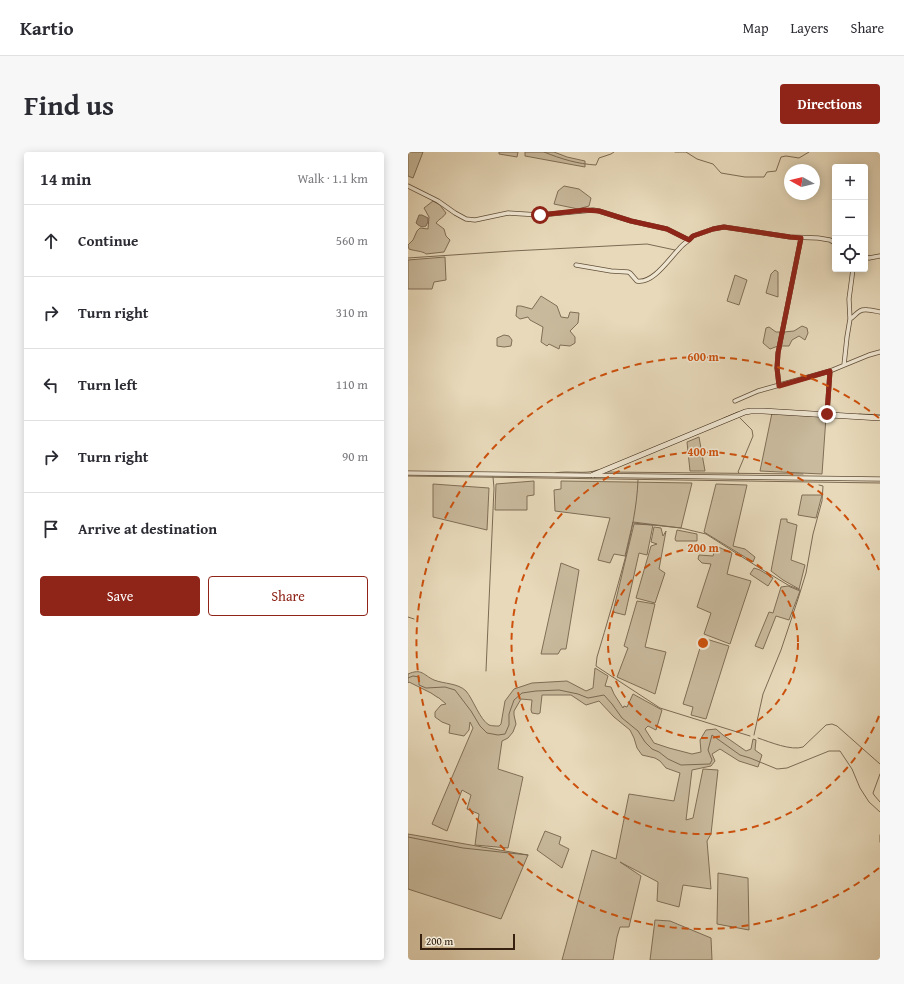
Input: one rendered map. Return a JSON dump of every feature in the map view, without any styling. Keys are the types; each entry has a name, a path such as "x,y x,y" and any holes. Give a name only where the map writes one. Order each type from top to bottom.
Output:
{"street":[{"path":"408,186 438,201 466,219 475,220 508,213 540,215 593,210 631,221 667,229 689,240"},
{"path":"576,265 628,272 637,281 644,281 661,269 680,247 693,236 724,227 790,237 818,238 832,241"},
{"path":"779,386 777,368 778,353 801,238"},
{"path":"868,258 880,256"},
{"path":"844,365 850,320 848,299 852,272"},
{"path":"850,320 860,311 880,312"},
{"path":"735,400 758,391 830,371 880,352"},
{"path":"827,414 830,371"},
{"path":"593,475 745,412 763,411 880,418"},
{"path":"408,473 880,479"}],"shaded area":[{"path":"408,152 423,152 413,178 408,176"},
{"path":"499,152 518,152 517,157 499,154"},
{"path":"525,152 554,152 585,161 585,167 525,156"},
{"path":"564,186 579,189 591,198 589,206 578,209 554,204 558,191"},
{"path":"433,201 440,205 446,213 436,223 444,229 446,236 450,240 444,252 426,254 409,249 408,245 413,240 417,231 420,228 428,229 429,217 424,208"},
{"path":"419,215 428,218 426,226 423,227 416,223"},
{"path":"445,257 446,280 434,282 432,289 408,289 408,260"},
{"path":"775,270 778,272 778,297 766,293 771,274"},
{"path":"735,275 747,280 739,305 727,301"},
{"path":"541,296 557,306 561,317 568,318 570,312 579,313 578,323 570,331 575,337 575,343 570,346 560,345 559,349 549,344 547,346 541,342 543,327 530,320 528,317 520,319 516,316 517,306 532,309"},
{"path":"802,326 807,328 808,333 805,340 799,336 792,340 789,346 781,346 784,332 794,331"},
{"path":"769,327 776,332 781,332 778,346 770,349 763,343 766,328"},
{"path":"504,335 509,336 512,340 511,346 497,346 497,338"},
{"path":"772,413 826,417 822,474 760,471"},
{"path":"699,437 705,471 690,471 687,442"},
{"path":"534,481 534,495 527,496 527,510 495,510 496,484"},
{"path":"561,481 692,483 681,528 633,522 625,556 614,554 610,563 598,560 610,518 555,511 554,490 561,489"},
{"path":"433,484 489,488 487,530 433,517"},
{"path":"716,484 747,485 733,546 745,549 755,557 753,562 704,532"},
{"path":"802,495 822,495 816,518 798,515"},
{"path":"781,519 787,519 787,522 797,525 791,560 805,565 799,589 771,571"},
{"path":"634,524 653,525 647,555 639,553 625,615 613,612"},
{"path":"654,527 661,528 663,536 666,531 659,569 665,573 655,603 636,598 651,546 657,544 651,542"},
{"path":"677,530 697,534 697,541 676,541"},
{"path":"716,546 732,553 727,574 751,581 730,644 704,634 711,613 697,607 711,564 702,563 698,559 699,555 713,556"},
{"path":"561,563 579,570 566,649 561,649 558,654 541,654"},
{"path":"754,568 773,578 768,586 750,574"},
{"path":"788,586 800,591 789,620 776,616 763,649 755,646 769,612 773,613 781,587"},
{"path":"637,601 655,604 645,647 666,652 655,694 617,677 628,648 624,646"},
{"path":"703,638 729,646 706,719 691,715 693,707 683,704"},
{"path":"595,668 608,676 605,686 611,687 623,708 624,706 627,707 633,694 662,710 656,730 648,726 645,729 654,743 692,754 701,752 700,740 706,730 716,729 746,751 751,749 753,739 756,740 755,750 762,755 758,767 739,761 720,749 712,754 715,761 711,766 692,770 686,820 693,818 703,769 718,770 711,834 707,841 711,889 683,885 679,907 657,901 658,882 620,862 641,876 629,927 620,927 613,960 562,960 592,850 616,859 629,794 674,801 680,773 666,768 655,758 642,755 637,748 630,730 614,717 599,701 586,705 571,695 542,695 540,713 538,714 532,713 532,700 521,699 514,711 516,724 513,732 508,738 502,741 498,769 523,777 508,848 475,845 479,814 467,809 471,795 462,790 447,831 432,824 473,728 470,722 469,730 464,736 449,733 450,725 435,717 435,712 441,705 446,704 431,693 409,682 408,683 408,674 419,672 434,680 463,688 486,722 489,725 499,726 501,724 505,701 514,689 532,683 567,681 586,691 593,688"},
{"path":"545,831 561,837 559,844 569,849 562,868 537,850"},
{"path":"408,834 528,855 501,919 408,889"},
{"path":"718,873 748,878 749,930 717,924"},
{"path":"655,920 670,921 711,938 712,960 650,960"}],"waterway":[{"path":"544,152 570,161 596,165 599,158 614,152"},
{"path":"675,152 686,152 697,159 713,164 721,173 745,177 764,177 767,172 776,171 781,157 786,156 799,158 809,152"},
{"path":"408,258 647,244 675,250"},
{"path":"724,418 738,412"},
{"path":"859,414 880,415"},
{"path":"739,473 738,472 753,436 752,430 740,418"},
{"path":"555,473 587,472 598,470"},
{"path":"607,472 803,474"},
{"path":"408,476 880,483"},
{"path":"486,671 494,488 493,477"},
{"path":"638,480 635,510 625,559 597,657 596,666 660,708 750,736"},
{"path":"754,735 763,694 781,650 806,573 813,534 822,501 823,486 819,485"},
{"path":"633,523 681,528 706,534 788,585 800,590"},
{"path":"408,617 414,619"},
{"path":"408,678 413,676 419,677 419,685 426,688 445,687 455,690 480,726 487,733 498,735 505,734 509,725 509,714 514,700 522,693 559,690 588,698 604,695 622,718 638,731 645,742 652,749 681,765 710,764 712,760 708,750 712,735 740,755 777,769 787,768 829,751 840,751 852,769 860,788 869,802 880,812"},
{"path":"758,738 780,746 798,748 803,747 826,725 832,724 837,726 880,764"},
{"path":"880,774 873,793 880,802"},
{"path":"880,835 880,842"},
{"path":"408,837 463,848 528,855"}],"route":[{"path":"540,215 585,210 599,211 631,221 667,229 689,240 693,236 724,227 801,238 778,353 777,368 779,386 830,371 827,414"}]}
